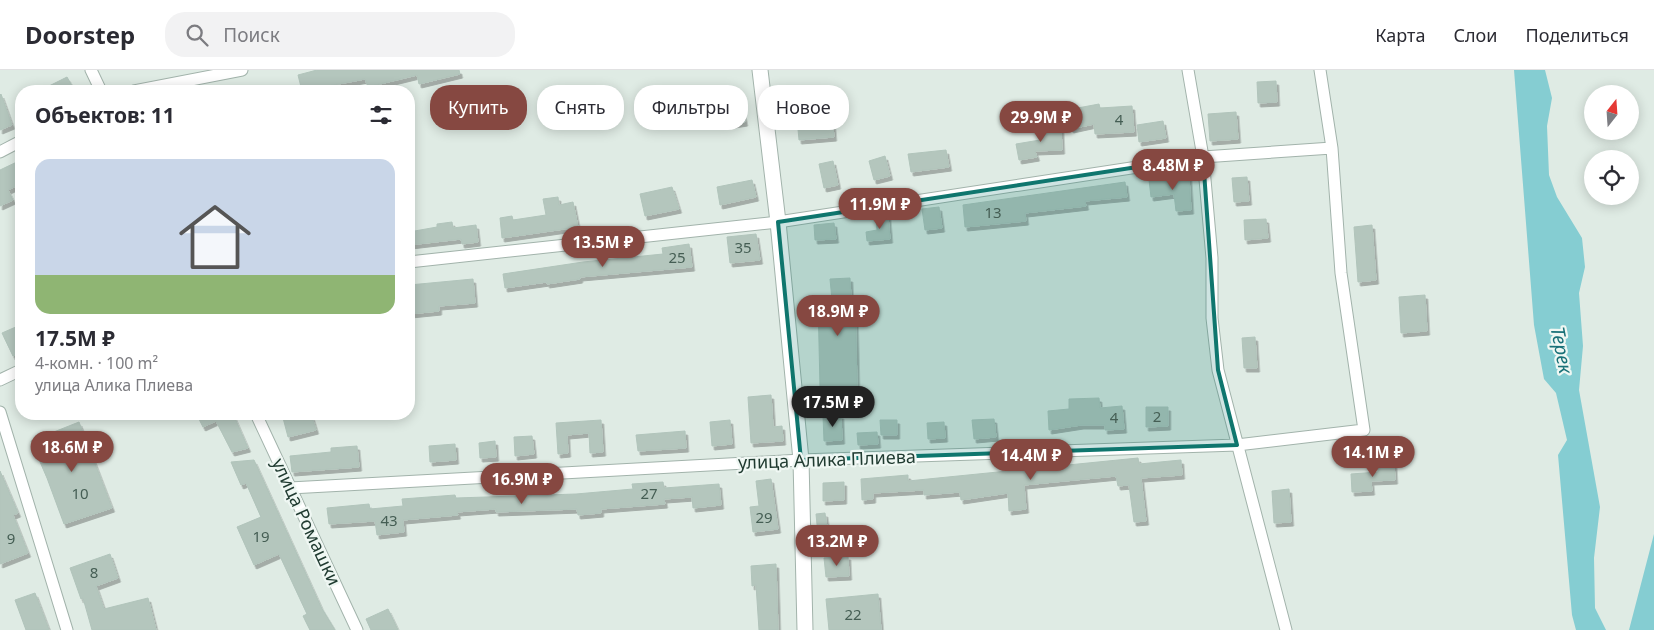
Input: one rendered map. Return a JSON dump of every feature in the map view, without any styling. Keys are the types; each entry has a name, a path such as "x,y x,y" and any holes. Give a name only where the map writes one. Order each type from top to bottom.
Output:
{"street":[{"path":"91,70 99,85"},
{"path":"165,85 242,70"},
{"path":"760,70 778,222 801,460 806,630"},
{"path":"1188,70 1203,157 1212,258 1212,318 1218,370 1286,630"},
{"path":"415,261 778,222 1203,157 1332,148 1320,70"},
{"path":"0,152 15,144"},
{"name":"улица Алика Плиева","path":"290,488 801,460 1237,445 1364,430 1341,273 1332,148"},
{"path":"0,380 15,373"},
{"path":"0,412 67,630"},
{"name":"улица Ромашки","path":"259,420 357,630"}],"highlighted area":[{"path":"1203,157 1218,370 1237,445 801,460 778,222"}],"water":[{"name":"Терек","path":"1514,70 1545,70 1552,98 1547,126 1549,175 1557,197 1582,238 1585,267 1579,293 1583,346 1579,390 1600,507 1594,558 1595,608 1606,630 1576,630 1572,615 1558,455 1567,440 1556,393 1544,379 1534,325"},
{"path":"1654,534 1654,630 1629,630"}],"building":[{"path":"317,70 459,70 460,74 419,84 417,75 376,85 367,85 365,79 334,85 300,85 298,75"},
{"path":"67,77 72,85 51,85"},
{"path":"1276,81 1277,102 1258,103 1257,82"},
{"path":"0,95 12,125 0,130"},
{"path":"1099,104 1100,108 1132,106 1134,132 1095,134 1094,124 1071,129 1067,110"},
{"path":"1236,112 1238,139 1210,141 1208,114"},
{"path":"1163,121 1166,138 1139,142 1137,125"},
{"path":"1061,127 1062,150 1035,151 1037,157 1019,160 1016,144 1040,140 1039,128"},
{"path":"798,130 833,130 834,137 799,140"},
{"path":"946,150 949,167 911,172 908,154"},
{"path":"885,156 890,176 874,180 869,161"},
{"path":"833,161 838,185 824,188 819,164"},
{"path":"15,163 15,187 8,190 13,200 0,206 0,170"},
{"path":"1189,177 1191,210 1176,211 1174,194 1151,197 1149,180"},
{"path":"1247,177 1249,201 1234,202 1232,178"},
{"path":"752,180 756,197 720,205 717,187"},
{"path":"1125,182 1127,197 1085,201 1086,206 1025,213 1026,221 965,227 963,205"},
{"path":"672,187 679,209 645,216 640,194"},
{"path":"558,197 559,205 573,202 578,227 502,238 500,218 512,216 513,220 546,215 543,199"},
{"path":"939,207 942,228 925,230 922,209"},
{"path":"888,216 890,239 867,241 866,232 877,230 876,217"},
{"path":"1266,219 1268,238 1245,240 1244,220"},
{"path":"452,222 453,228 476,225 478,242 462,244 461,239 415,244 415,231 437,227 437,224"},
{"path":"834,223 836,239 815,240 814,225"},
{"path":"1372,225 1376,280 1358,282 1354,227"},
{"path":"756,234 760,260 730,263 727,237"},
{"path":"689,244 692,267 580,277 580,279 547,284 547,282 505,288 503,274 583,262 663,254 662,248"},
{"path":"850,278 851,300 855,300 857,386 820,387 818,300 832,300 830,279"},
{"path":"473,279 475,303 439,306 439,311 415,313 415,284"},
{"path":"1425,295 1427,331 1401,333 1399,297"},
{"path":"15,327 15,355 13,356 2,333"},
{"path":"1255,337 1257,368 1244,368 1242,338"},
{"path":"771,395 773,427 782,426 783,441 751,443 748,397"},
{"path":"1099,398 1100,408 1122,406 1124,429 1105,430 1105,425 1081,425 1049,430 1048,411 1069,409 1069,399"},
{"path":"1146,407 1168,407 1168,426 1146,427"},
{"path":"841,415 842,440 824,441 823,416"},
{"path":"994,419 996,437 974,439 972,420"},
{"path":"200,420 236,420 248,448 232,452 216,421 203,427"},
{"path":"284,420 313,420 316,430 288,437"},
{"path":"601,420 603,452 590,453 589,433 567,435 568,453 558,454 556,423"},
{"path":"730,420 732,444 712,446 710,422"},
{"path":"880,420 897,420 897,435 881,435"},
{"path":"79,422 112,508 64,524 31,441"},
{"path":"944,422 945,438 928,439 927,423"},
{"path":"685,431 686,448 638,451 636,435"},
{"path":"877,432 878,444 858,445 857,433"},
{"path":"532,436 534,454 515,456 514,437"},
{"path":"495,441 496,457 480,458 479,443"},
{"path":"455,444 456,460 430,462 429,446"},
{"path":"357,446 359,467 292,472 290,456 331,452 331,448"},
{"path":"1138,458 1139,464 1181,460 1182,475 1141,478 1146,521 1134,522 1129,485 1118,486 1116,476 1024,485 1026,509 1009,511 1008,493 961,500 960,492 924,495 924,490 873,493 873,499 862,500 861,479 908,475 908,481"},
{"path":"254,460 321,607 335,630 310,630 303,616 307,614 279,554 254,565 237,527 261,517 246,483 241,485 231,462"},
{"path":"1394,462 1395,480 1371,481 1372,491 1352,492 1351,474 1378,472 1377,464"},
{"path":"0,471 18,513 13,515 28,553 0,564"},
{"path":"771,479 778,529 753,532 750,507 759,506 756,481"},
{"path":"663,482 664,488 719,484 721,505 693,508 692,497 664,499 665,504 601,509 601,513 578,515 577,509 496,512 496,509 457,512 458,515 403,520 404,532 377,535 375,521 329,524 327,508 369,504 370,509 403,506 402,499 455,495 456,498 576,494 633,489 632,484"},
{"path":"844,482 844,500 823,501 823,483"},
{"path":"1289,489 1291,522 1274,523 1272,491"},
{"path":"825,513 828,534 818,535 816,514"},
{"path":"110,554 118,578 96,586 104,609 148,598 156,630 92,630 83,598 81,599 70,568"},
{"path":"848,556 849,576 826,577 824,558"},
{"path":"776,564 778,630 759,630 756,585 752,586 751,566"},
{"path":"35,593 49,630 26,630 15,600"},
{"path":"878,594 881,630 829,630 826,599"},
{"path":"388,609 398,630 371,630 366,619"}]}
